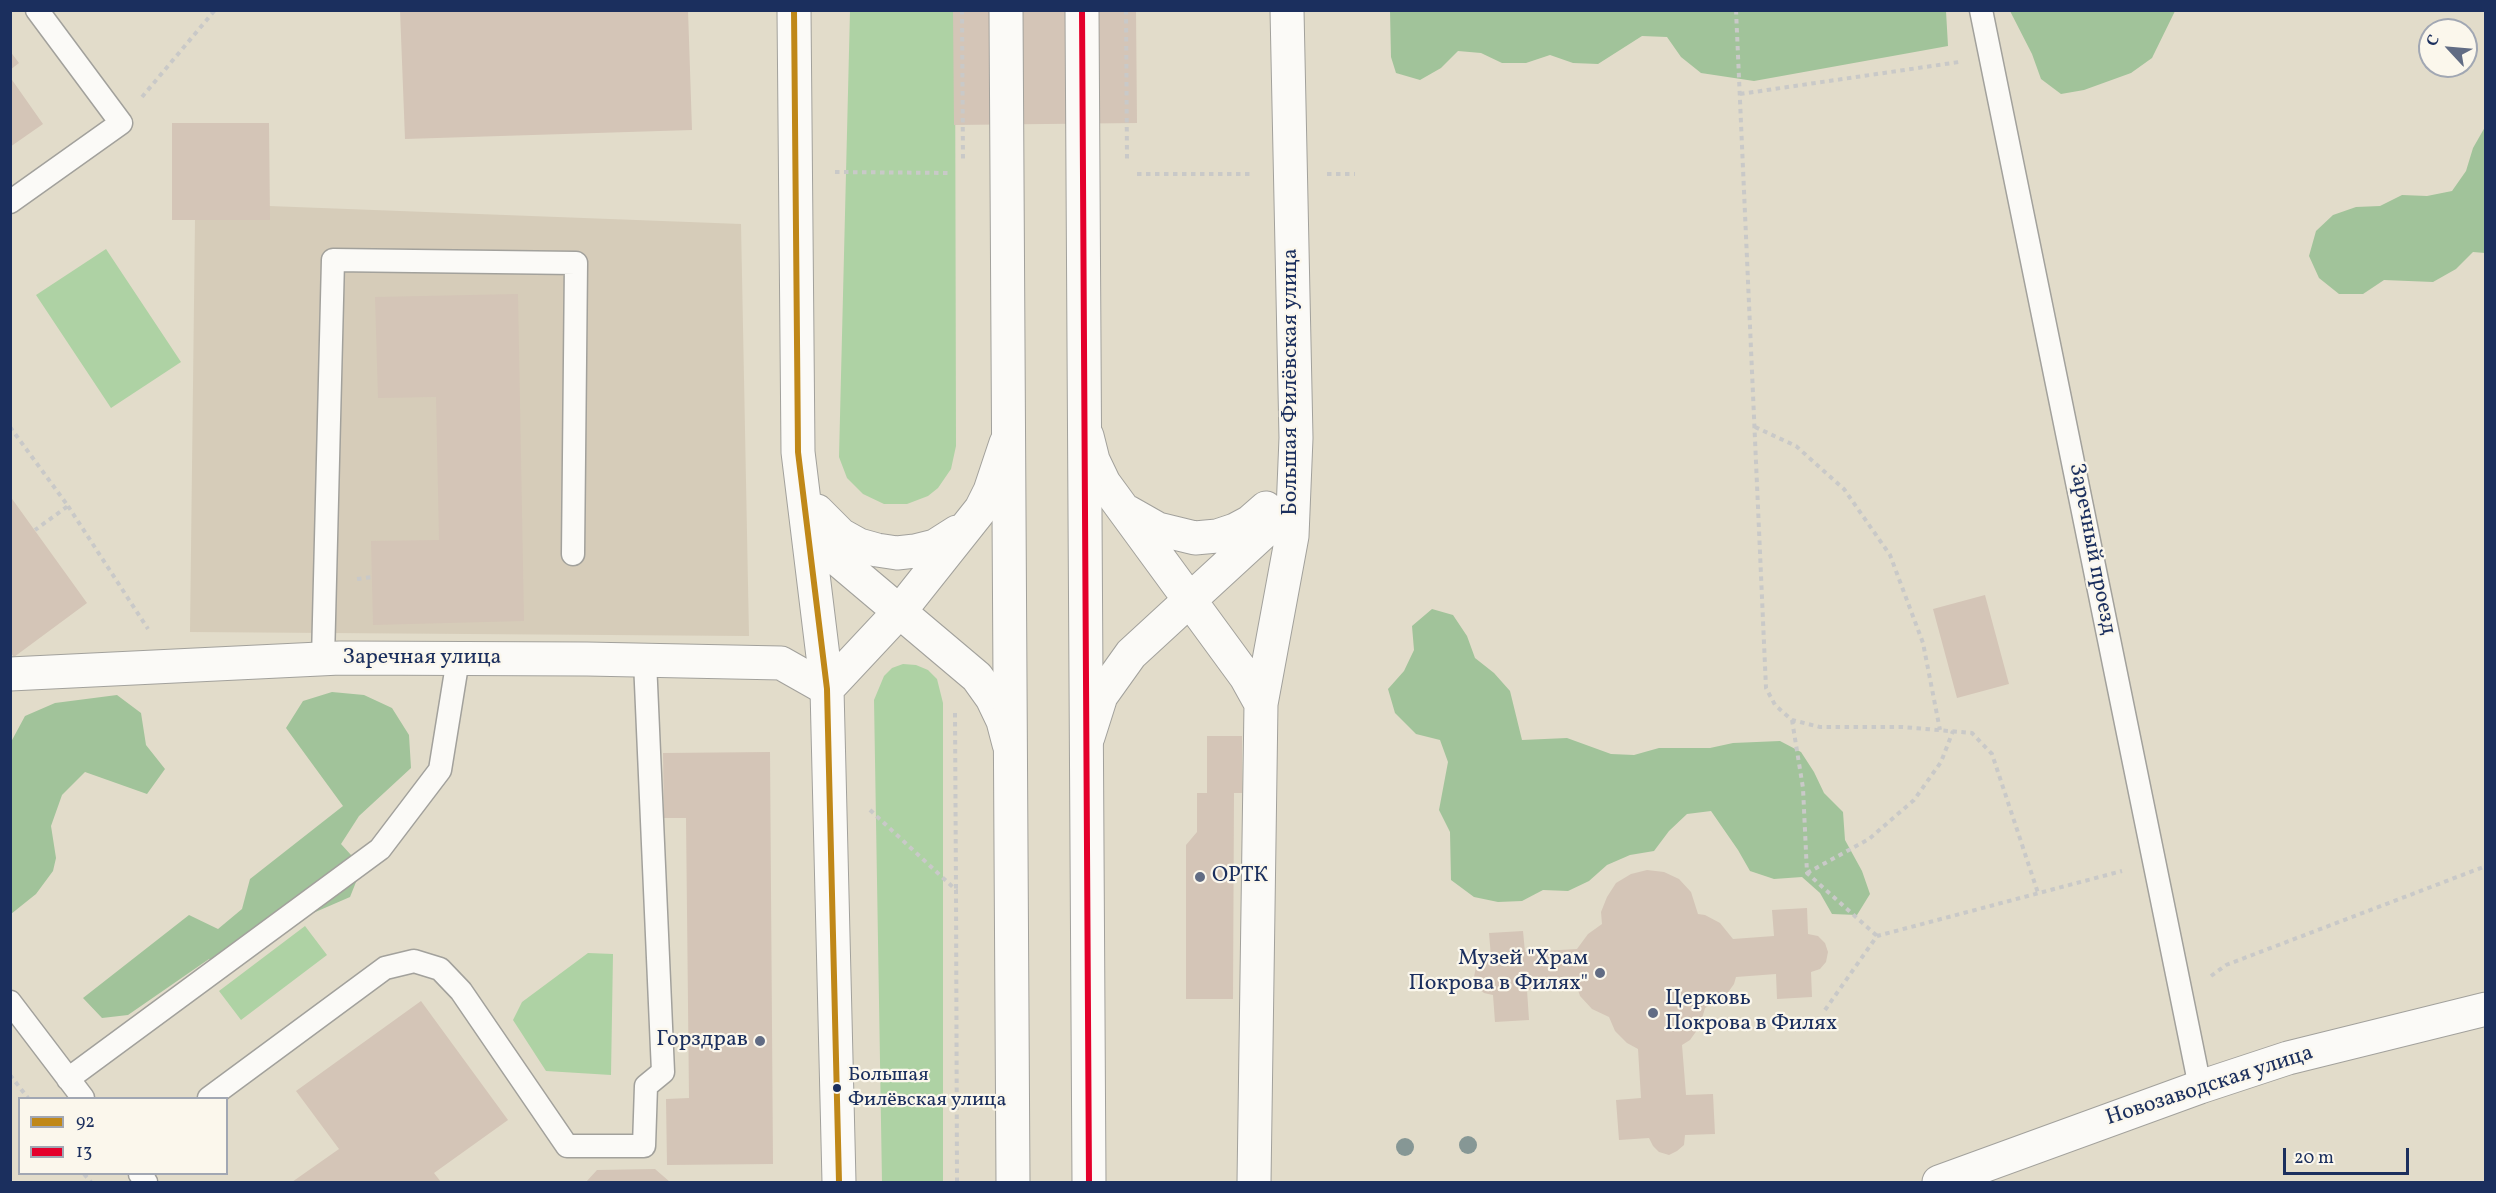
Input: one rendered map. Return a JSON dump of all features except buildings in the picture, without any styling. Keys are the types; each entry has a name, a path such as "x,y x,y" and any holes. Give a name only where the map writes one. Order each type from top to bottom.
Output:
{"street":[{"path":"794,10 800,471 827,689 839,1182"},
{"path":"1006,10 1012,1182"},
{"path":"1082,10 1089,1182"},
{"name":"Большая Филёвская улица","path":"1254,1182 1261,704 1292,536 1296,438 1287,10"},
{"path":"827,689 900,611 981,509 990,491 1005,444 1008,423"},
{"path":"1084,423 1093,460 1104,483 1246,677 1261,704"},
{"path":"1118,504 1137,519 1176,535 1196,538 1217,536 1235,530 1250,522 1274,497 1288,466 1296,438"},
{"path":"800,471 814,506 826,522 841,535 859,545 897,553 915,551 935,546 952,537 968,524"},
{"path":"1086,750 1092,719 1101,696 1131,654 1293,505"},
{"path":"806,518 813,533 830,553 977,677 992,698 1004,721 1010,750"},
{"name":"Заречная улица","path":"10,674 323,659 781,663 827,689"},
{"name":"Новозаводская улица","path":"1939,1182 2200,1087 2288,1058 2486,1009"}],"lane":[{"path":"10,202 121,123 37,10"},
{"name":"Заречный проезд","path":"1981,10 2200,1087"},
{"path":"323,659 333,260 576,263 573,554"},
{"path":"68,1079 380,849 440,770 458,659"},
{"path":"211,1097 385,968 414,961 440,969 461,991 567,1146 644,1146 646,1086 663,1072 645,661"},
{"path":"10,1002 82,1097"}],"path":[{"path":"121,123 215,10"},
{"path":"962,10 963,161"},
{"path":"1126,10 1127,160"},
{"path":"1736,10 1766,688 1775,705 1792,720 1820,727 1903,727 1972,733 1992,754 2038,893"},
{"path":"1740,94 1991,58"},
{"path":"1252,163 1252,186"},
{"path":"828,172 951,173"},
{"path":"1137,174 1252,174"},
{"path":"10,427 68,506 172,665"},
{"path":"1755,427 1796,446 1844,489 1890,555 1923,643 1940,730"},
{"path":"35,531 68,506"},
{"path":"955,704 957,1182"},
{"path":"1792,720 1803,788 1807,873 1877,936"},
{"path":"1807,873 1869,839 1914,800 1941,762 1953,732"},
{"path":"830,773 956,890"},
{"path":"1825,1010 1877,936 2154,863"},
{"path":"2182,999 2226,965 2486,866"},
{"path":"10,1075 27,1097"}],"shaded area":[{"path":"269,206 741,224 749,636 190,632 195,220 269,220"}],"green space":[{"path":"850,11 955,11 956,446 951,469 938,488 928,496 907,504 884,504 863,494 847,478 839,457"},
{"path":"1390,11 1946,11 1948,46 1754,81 1701,73 1681,57 1667,37 1642,36 1598,64 1573,63 1550,55 1526,63 1502,63 1481,53 1458,51 1441,68 1420,80 1396,73 1391,57"},
{"path":"2010,11 2175,11 2152,58 2131,73 2084,90 2061,94 2041,79 2032,54"},
{"path":"2485,127 2485,253 2473,252 2456,269 2433,282 2384,280 2363,294 2339,294 2319,278 2309,256 2316,231 2333,215 2356,207 2380,206 2402,195 2427,196 2452,191 2466,171 2473,148"},
{"path":"106,249 181,362 111,408 36,295"},
{"path":"1432,609 1453,615 1467,636 1475,658 1494,673 1510,691 1522,740 1567,738 1611,754 1634,755 1659,748 1710,748 1733,743 1780,741 1801,752 1824,793 1843,812 1845,840 1862,871 1870,894 1857,915 1832,914 1820,893 1802,877 1774,879 1750,871 1711,811 1687,814 1669,831 1654,851 1630,855 1607,865 1589,881 1568,891 1543,890 1522,901 1498,902 1474,897 1451,880 1450,832 1439,810 1448,762 1440,740 1416,734 1395,713 1388,689 1404,671 1414,650 1412,626"},
{"path":"903,664 916,665 928,670 937,679 943,703 943,1182 882,1182 874,700 884,676 892,668"},
{"path":"332,692 364,695 392,708 409,735 411,768 359,816 341,844 362,867 350,897 297,920 240,967 209,959 128,1015 102,1018 83,998 189,915 218,929 242,909 250,879 343,806 286,728 303,701"},
{"path":"117,695 141,713 146,745 165,769 147,794 85,772 62,795 51,826 56,858 53,871 36,894 11,914 11,742 25,716 55,703"},
{"path":"305,926 327,955 241,1020 219,991"},
{"path":"588,953 613,954 611,1075 546,1071 513,1020 522,1002"}],"transit line":[{"name":"92","path":"794,10 798,452 827,689 839,1182"},
{"name":"13","path":"1082,10 1089,1182"}],"place":[{"name":"ОРТК","path":"1200,877"},
{"name":"Музей \"Храм Покрова в Филях\"","path":"1600,973"},
{"name":"Церковь Покрова в Филях","path":"1653,1013"},
{"name":"Горздрав","path":"760,1041"},
{"name":"Большая Филёвская улица","path":"837,1088"}]}
